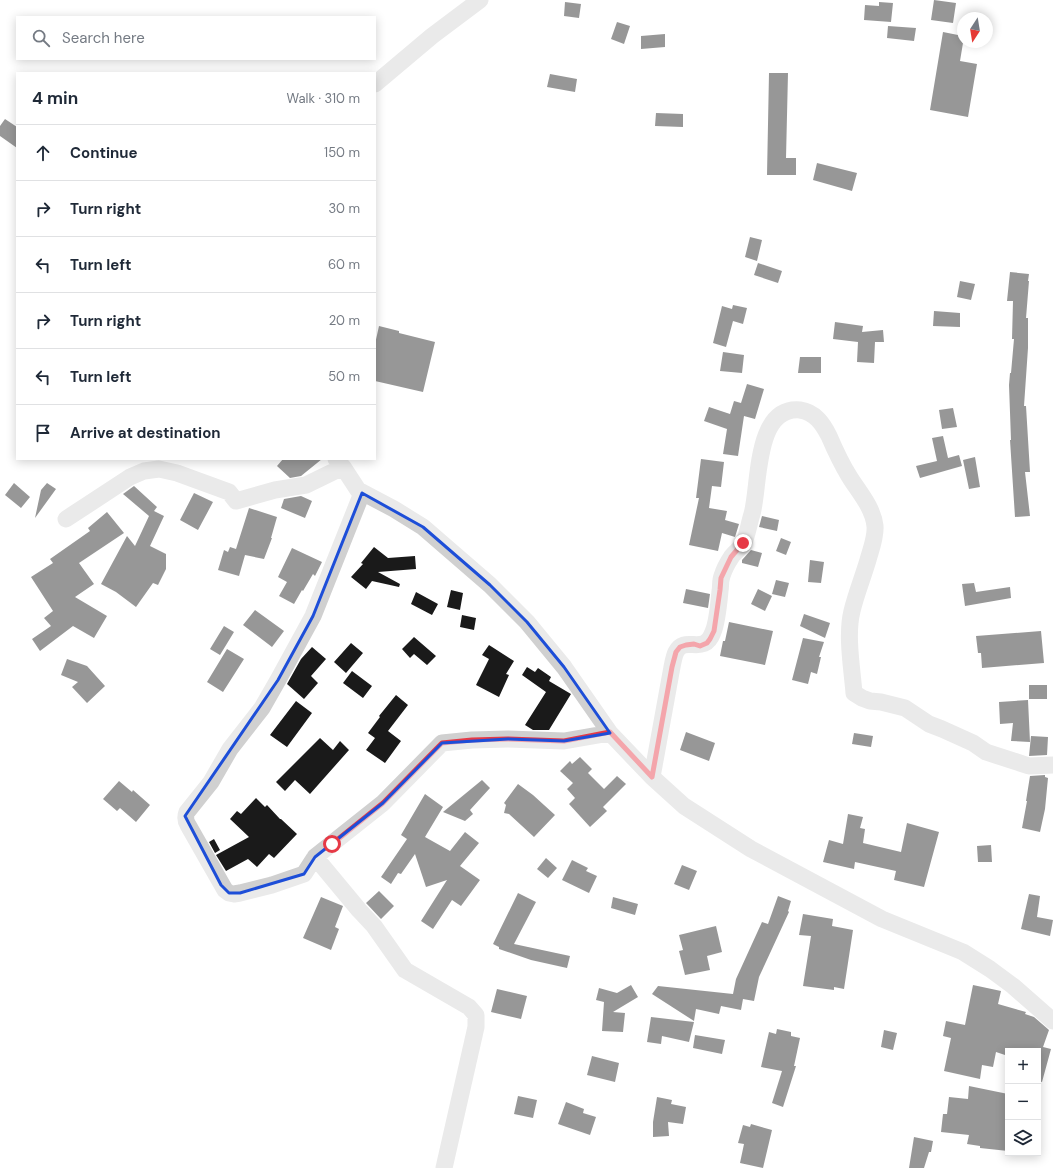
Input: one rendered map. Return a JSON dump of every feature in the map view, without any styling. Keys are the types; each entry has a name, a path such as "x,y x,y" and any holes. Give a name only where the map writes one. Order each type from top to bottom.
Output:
{"street":[{"path":"376,83 432,36 480,0"},
{"path":"652,777 676,652 680,647 686,645 694,644 700,646 707,643 714,631 721,578 731,557 743,543 754,506 761,451 768,430 775,420 784,413 792,410 805,411 818,418 825,428 849,476 869,508 875,526 872,547 852,612 850,624 854,693 870,701 905,708 929,724 973,743 986,752 1029,766 1053,765"},
{"path":"66,519 130,477 144,471 159,469 177,473 230,492 236,501 275,490 306,485 339,463 362,494 394,509 423,528 490,586 527,622 555,656 610,732 652,777 684,806 751,849 882,918 963,952 1013,986 1053,1021"},
{"path":"362,494 313,616 278,680 262,708 230,749 211,782 185,816 188,825 225,890 229,893 240,893 272,885 304,874 316,857 383,803 442,743 508,739 564,741 610,732"},
{"path":"316,857 374,926 405,970 469,1007 476,1015 476,1027 444,1168"}],"highlighted area":[{"path":"362,493 423,527 490,585 527,622 564,667 610,733 564,741 508,739 442,743 383,803 315,857 304,874 240,893 229,893 221,885 185,816 278,680 313,616"}],"building":[{"path":"934,0 956,3 953,23 931,20"},
{"path":"565,2 581,4 579,18 564,16"},
{"path":"879,2 893,3 891,22 864,20 865,5 879,6"},
{"path":"617,22 630,26 624,44 611,39"},
{"path":"888,26 916,28 914,41 887,38"},
{"path":"943,32 957,35 957,48 962,48 960,61 977,64 968,117 930,110"},
{"path":"665,34 665,47 641,49 641,36"},
{"path":"769,73 788,73 786,158 796,158 796,175 767,175"},
{"path":"550,74 577,79 575,92 547,87"},
{"path":"656,113 683,114 683,127 655,126"},
{"path":"5,119 16,126 16,147 0,136 0,126"},
{"path":"817,163 857,173 852,191 813,180"},
{"path":"750,237 762,240 757,261 745,257"},
{"path":"758,263 782,271 778,283 754,275"},
{"path":"1010,272 1029,274 1026,318 1028,318 1028,348 1024,406 1026,406 1030,472 1025,472 1030,516 1015,517 1010,440 1009,385 1014,339 1012,339 1013,301 1007,301"},
{"path":"960,281 975,284 971,300 957,297"},
{"path":"733,305 747,308 743,324 733,321 726,347 713,343 722,306 732,309"},
{"path":"934,311 960,313 960,327 933,326"},
{"path":"835,322 863,326 862,332 883,330 884,342 875,342 874,363 857,362 858,342 833,339"},
{"path":"379,326 399,331 399,333 435,342 423,392 376,381 376,340"},
{"path":"723,352 744,355 742,373 720,371"},
{"path":"800,357 821,357 821,373 798,373"},
{"path":"747,384 764,389 755,419 744,416 738,456 723,454 727,429 704,421 709,407 730,414 734,401 741,403"},
{"path":"953,408 957,427 942,429 939,410"},
{"path":"943,436 948,458 959,455 962,466 920,478 916,466 937,461 932,438"},
{"path":"975,457 980,487 969,489 963,460"},
{"path":"701,459 724,462 721,487 712,486 709,508 727,511 725,520 739,524 735,537 722,533 718,551 689,545 699,498 696,498"},
{"path":"282,460 321,460 301,476 290,478 277,466"},
{"path":"14,483 30,497 21,508 5,495"},
{"path":"47,483 56,489 35,518 41,490"},
{"path":"134,486 157,507 154,511 164,516 150,546 166,554 166,569 158,585 153,583 136,607 116,592 101,584 127,536 135,546 149,516 123,494"},
{"path":"194,493 213,502 198,530 180,520"},
{"path":"301,496 312,501 305,518 281,508 284,499"},
{"path":"249,508 277,517 272,538 264,559 245,555 239,576 218,570 224,550 228,552 230,547 236,549"},
{"path":"107,512 124,533 79,563 94,584 75,597 107,616 94,638 73,626 40,651 32,639 51,626 44,618 53,611 31,577 53,563 50,559 90,531 88,528"},
{"path":"762,516 779,520 777,531 759,527"},
{"path":"781,538 791,542 786,555 776,551"},
{"path":"374,547 388,558 415,556 416,569 378,572 400,584 399,587 372,581 366,589 351,577 363,564 361,563"},
{"path":"292,548 322,562 315,576 313,574 294,604 279,596 287,582 278,577"},
{"path":"751,550 762,553 758,567 742,563 742,560"},
{"path":"810,560 824,562 821,583 808,582"},
{"path":"776,580 789,583 785,597 772,594"},
{"path":"974,583 976,592 1010,587 1011,598 965,606 962,584"},
{"path":"686,589 710,594 708,608 683,603"},
{"path":"758,589 772,596 765,611 751,604"},
{"path":"451,590 463,593 460,610 447,607"},
{"path":"416,592 438,604 432,615 411,604"},
{"path":"255,610 284,631 272,647 243,625"},
{"path":"804,614 830,623 825,638 800,626"},
{"path":"462,615 476,618 474,630 460,627"},
{"path":"729,622 773,631 765,665 720,656"},
{"path":"224,626 234,632 220,655 210,649"},
{"path":"1041,631 1044,663 982,668 981,653 978,653 976,636"},
{"path":"414,637 436,656 427,665 414,654 410,658 402,649"},
{"path":"803,638 824,642 819,657 821,657 817,674 811,672 808,684 792,680"},
{"path":"351,643 363,653 346,673 334,662"},
{"path":"489,645 514,661 506,674 509,675 499,697 476,685 489,659 482,655"},
{"path":"312,647 326,659 311,676 318,683 304,699 287,684 301,659"},
{"path":"227,649 244,659 223,692 207,682"},
{"path":"67,659 87,666 105,686 87,703 72,687 78,682 61,675"},
{"path":"527,667 535,672 538,668 551,677 549,681 571,694 549,730 533,730 525,725 546,692 522,675"},
{"path":"352,671 372,686 363,698 343,683"},
{"path":"1029,685 1047,685 1047,699 1029,699"},
{"path":"396,695 408,705 388,731 401,741 385,763 366,750 375,738 368,733 380,717 379,716"},
{"path":"1028,700 1030,742 1011,741 1013,723 1000,724 999,702"},
{"path":"296,701 312,713 287,747 270,735"},
{"path":"686,732 715,743 709,761 680,750"},
{"path":"854,733 873,736 871,747 852,744"},
{"path":"1031,736 1048,737 1047,755 1029,756"},
{"path":"320,738 333,750 340,741 349,750 310,794 295,780 285,791 276,782"},
{"path":"580,757 592,769 588,773 604,789 617,776 626,784 603,807 607,811 590,827 569,804 575,798 567,789 573,783 560,771 570,761 572,764"},
{"path":"1045,775 1045,777 1048,778 1045,809 1040,832 1022,828 1030,776"},
{"path":"482,780 490,788 470,810 473,814 465,821 443,812"},
{"path":"119,781 132,792 133,790 150,805 136,822 120,808 117,811 103,799"},
{"path":"518,784 533,795 555,815 534,837 509,814 504,813 506,805 504,803"},
{"path":"425,794 443,807 425,837 450,851 465,832 479,843 460,866 480,880 461,906 452,900 433,929 421,921 447,880 426,887 415,854 401,874 398,873 391,884 381,877 407,839 401,835"},
{"path":"256,798 265,807 267,805 297,834 274,858 269,854 257,867 248,859 226,871 216,855 249,837 230,819 237,811 241,814"},
{"path":"848,814 863,817 860,828 865,829 863,843 901,852 907,823 939,832 924,887 894,880 896,871 855,862 854,869 823,862 829,840 843,844"},
{"path":"214,839 220,850 215,853 209,842"},
{"path":"991,845 992,862 978,862 977,846"},
{"path":"546,858 557,868 548,878 537,869"},
{"path":"572,860 588,868 586,871 597,876 589,893 562,880"},
{"path":"682,865 697,871 689,890 674,884"},
{"path":"379,891 394,906 381,919 366,903"},
{"path":"518,893 536,902 514,944 570,956 567,968 531,960 499,949 499,947 493,944"},
{"path":"1029,894 1040,896 1037,917 1053,920 1050,936 1021,929"},
{"path":"778,896 791,901 789,912 759,977 754,1001 743,999 741,1010 721,1006 719,1014 696,1009 694,1021 652,994 658,986 733,994 736,979 762,922 768,924"},
{"path":"321,897 343,906 335,927 339,929 331,950 303,938"},
{"path":"613,897 638,904 635,915 611,908"},
{"path":"803,914 833,919 832,926 853,930 844,989 834,987 834,990 803,986 811,936 799,935"},
{"path":"716,926 722,952 707,956 710,970 685,975 679,951 683,950 679,935"},
{"path":"631,985 638,997 613,1012 625,1013 623,1032 602,1031 604,1002 596,1000 599,988 617,993"},
{"path":"973,985 1001,991 998,1004 1026,1012 1025,1014 1034,1017 1049,1030 1043,1047 1051,1049 1042,1082 1041,1048 1005,1048 1005,1055 996,1052 993,1067 982,1065 980,1079 944,1071 951,1038 943,1036 946,1021 965,1025"},
{"path":"497,989 527,996 521,1019 491,1012"},
{"path":"651,1017 694,1022 689,1042 662,1036 661,1044 647,1042"},
{"path":"777,1029 791,1032 791,1036 800,1038 794,1066 796,1066 783,1107 772,1103 782,1071 761,1067 769,1032 776,1034"},
{"path":"884,1030 897,1033 893,1050 881,1047"},
{"path":"695,1035 725,1040 722,1054 693,1048"},
{"path":"592,1056 619,1063 615,1082 587,1075"},
{"path":"969,1086 1005,1093 1005,1151 980,1148 980,1146 967,1144 969,1135 941,1132 943,1114 947,1114 949,1097 968,1099"},
{"path":"518,1096 537,1100 533,1118 514,1114"},
{"path":"657,1097 672,1100 671,1104 686,1107 683,1124 668,1122 669,1136 653,1137 653,1122"},
{"path":"566,1102 584,1109 583,1113 596,1117 590,1135 558,1124"},
{"path":"751,1124 772,1130 763,1168 740,1163 744,1144 738,1143 743,1125 750,1127"},
{"path":"914,1137 933,1141 931,1152 929,1152 924,1168 909,1168"}],"route":[{"path":"332,844 383,803 442,743 508,739 564,741 610,732 652,777 676,652 680,647 694,644 700,646 707,643 710,639 714,631 721,578 731,557 743,543"}]}
